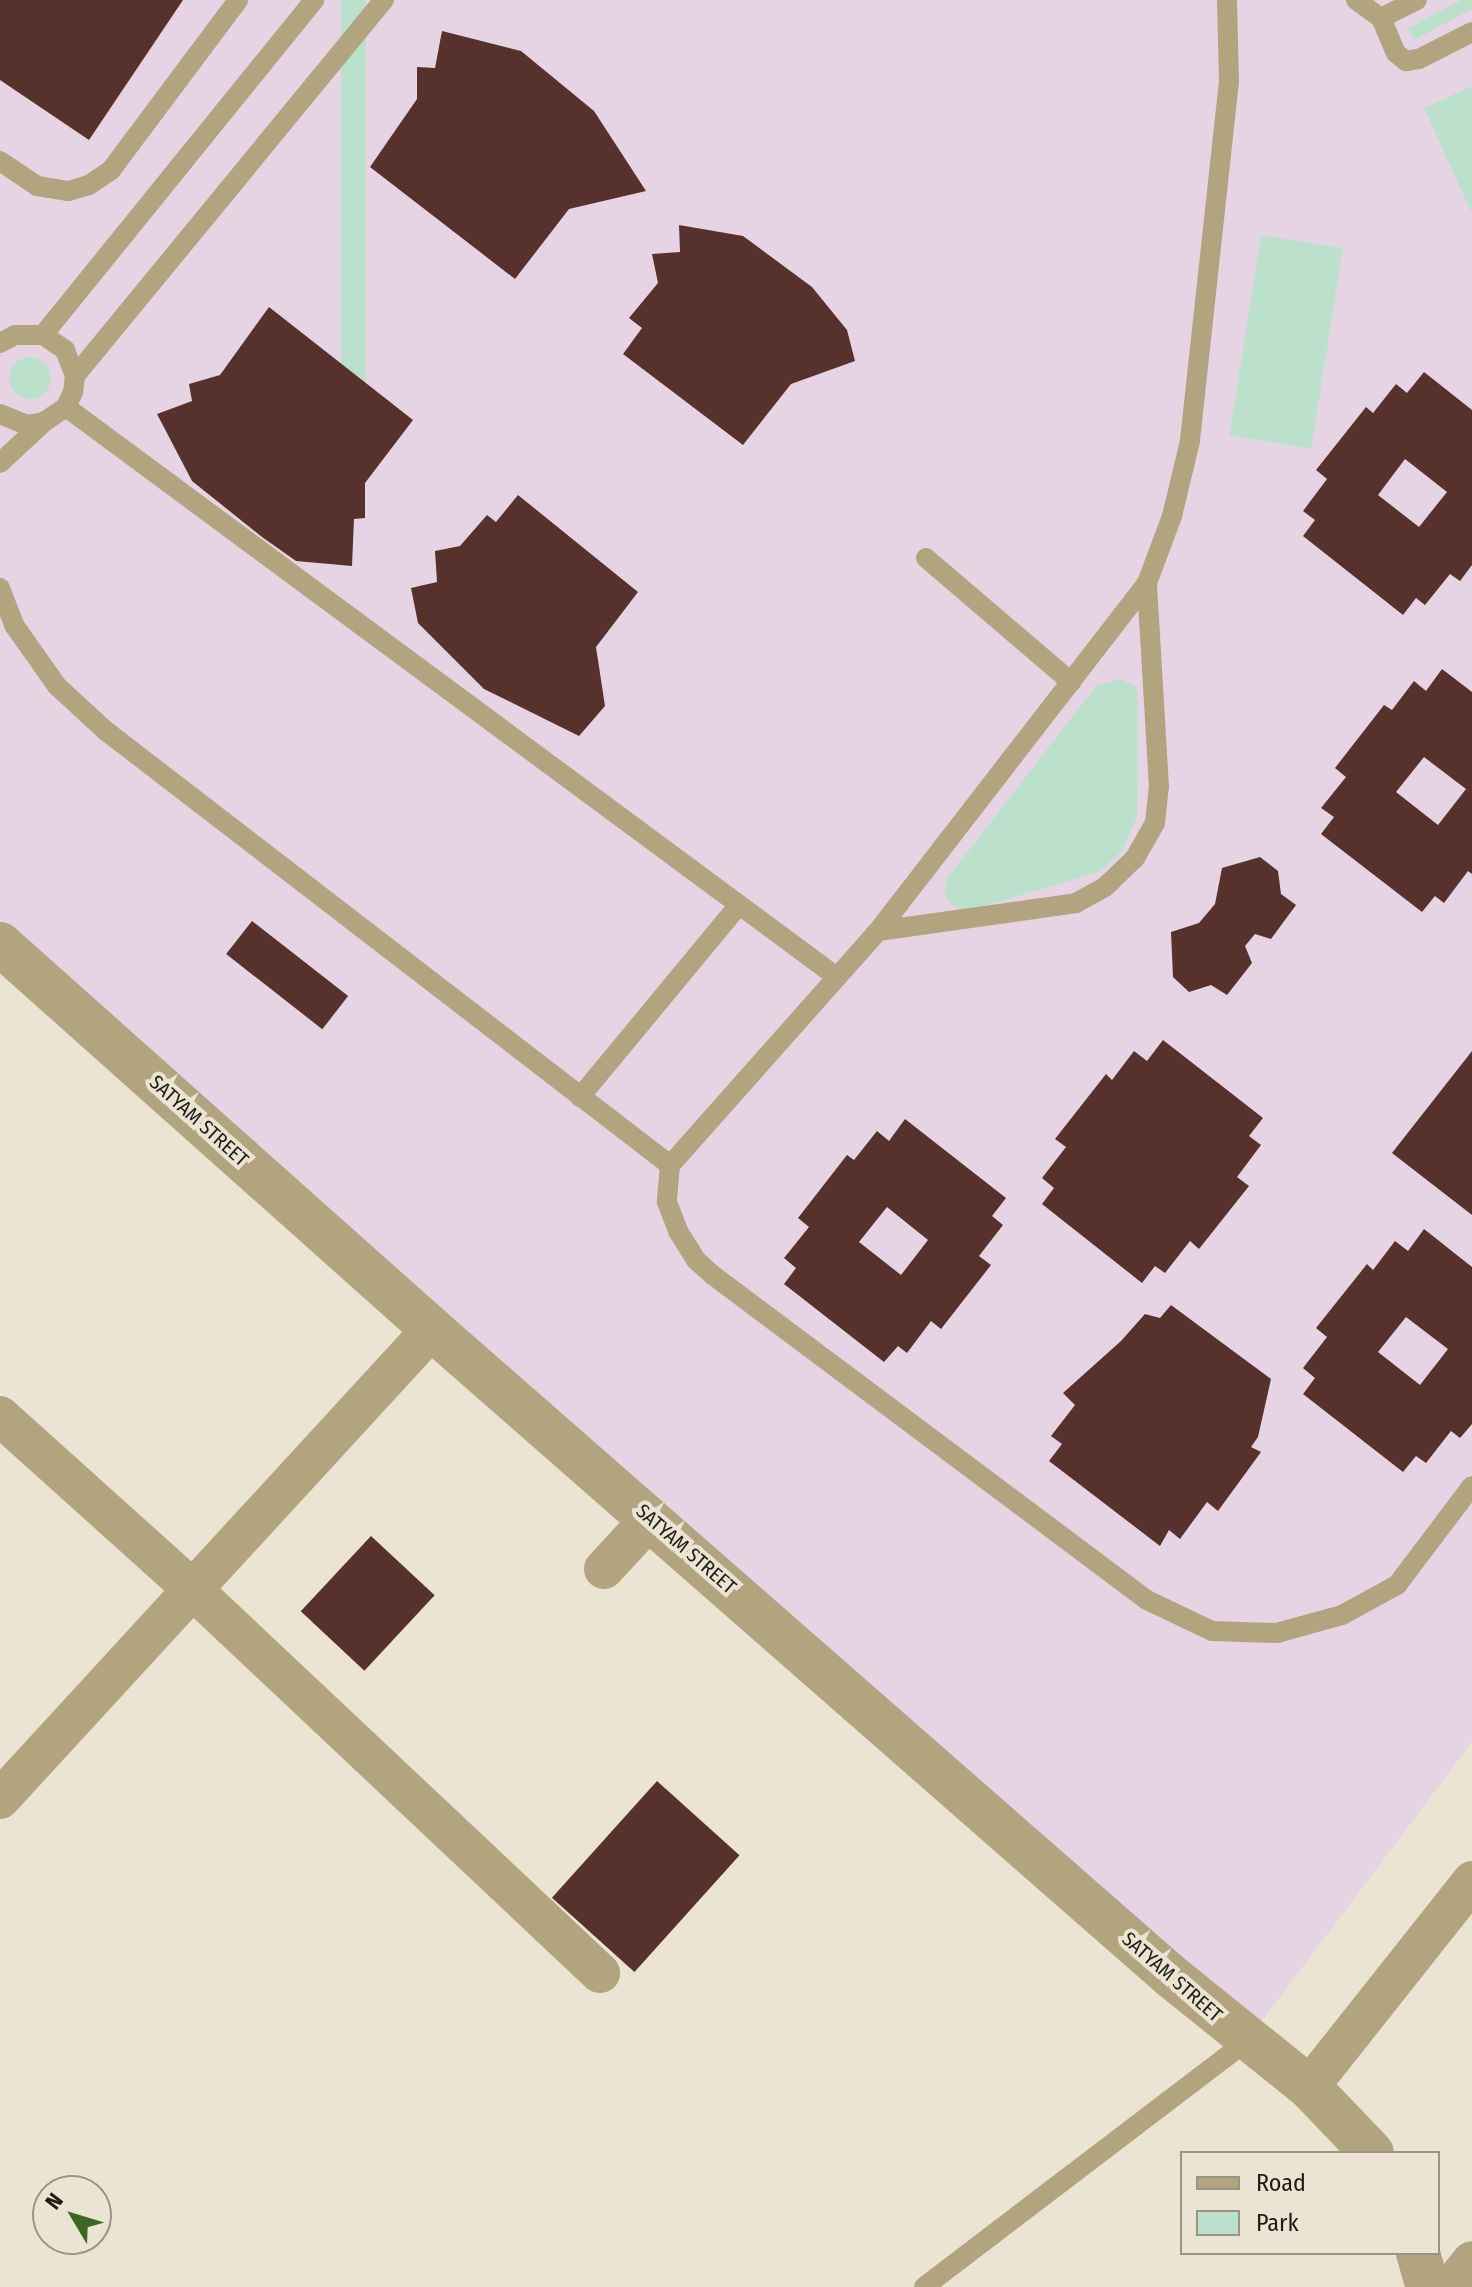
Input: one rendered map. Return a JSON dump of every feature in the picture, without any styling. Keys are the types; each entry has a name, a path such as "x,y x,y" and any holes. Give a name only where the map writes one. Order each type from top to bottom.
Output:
{"street":[{"name":"SATYAM STREET","path":"0,944 432,1329 1247,2041 1309,2087 1370,2151"},
{"path":"6,1782 193,1590 432,1329"},
{"path":"0,1416 193,1590 600,1973"},
{"path":"604,1569 651,1518"},
{"path":"1309,2087 1472,1881"},
{"path":"1419,2255 1428,2287"},
{"path":"1451,2287 1472,2261"}],"lane":[{"path":"0,161 37,186 69,191 89,185 111,170 238,0"},
{"path":"43,335 314,0"},
{"path":"75,376 384,0"},
{"path":"1227,0 1229,81 1190,441 1172,516 1147,583 878,931 670,1165 667,1202 678,1231 696,1260 714,1276 1147,1600 1212,1631 1277,1633 1342,1615 1397,1585 1472,1486"},
{"path":"1356,0 1381,18 1396,53 1406,61 1419,59 1472,32"},
{"path":"1381,18 1417,0"},
{"path":"0,343 15,335 43,335 65,350 75,376 73,392 66,407 44,422 0,463"},
{"path":"66,407 837,977"},
{"path":"0,414 27,425 44,422"},
{"path":"926,558 1071,682"},
{"path":"878,931 1076,903 1105,887 1135,858 1155,823 1159,787 1147,583"},
{"path":"0,588 14,625 57,686 106,731 670,1165"},
{"path":"580,1097 739,905"},
{"path":"924,2287 1247,2041"}],"shaded area":[{"path":"0,0 1472,0 1472,1742 1247,2041 0,925"}],"green space":[{"path":"341,0 366,0 366,423 341,423"},
{"path":"1461,0 1472,0 1472,9 1414,40 1408,28"},
{"path":"1472,86 1472,214 1424,108"},
{"path":"1261,235 1343,248 1311,448 1229,436"},
{"path":"30,357 45,363 51,378 45,393 30,399 15,393 9,378 15,363"},
{"path":"1121,679 1136,687 1138,700 1137,817 1122,851 1099,872 964,912 952,905 945,895 946,880 1096,686"}],"building":[{"path":"0,0 183,0 89,140 0,80"},
{"path":"442,31 521,51 594,111 646,191 569,209 515,279 370,167 417,99 417,67 435,68"},
{"path":"679,225 743,236 812,287 847,330 855,361 791,384 743,445 623,354 642,328 629,318 658,283 652,254 680,252"},
{"path":"269,307 413,420 365,483 365,518 354,519 352,566 296,561 262,537 192,481 157,414 192,401 189,384 220,375"},
{"path":"1424,372 1472,410 1472,565 1460,581 1450,574 1425,605 1416,598 1403,615 1303,536 1315,520 1303,511 1327,479 1316,470 1366,407 1373,413 1396,384 1407,393","holes":["1405,459 1447,492 1419,527 1378,495"]},
{"path":"518,495 638,592 596,647 605,706 579,736 484,689 418,623 411,588 437,582 435,551 460,546 487,515 496,522"},
{"path":"1442,669 1472,692 1472,874 1468,871 1444,903 1435,896 1422,912 1321,834 1334,817 1321,808 1346,777 1335,768 1384,705 1392,710 1414,681 1426,691","holes":["1424,757 1466,789 1438,825 1396,792"]},
{"path":"1260,857 1278,871 1281,894 1296,905 1271,939 1255,934 1245,946 1252,963 1227,995 1211,985 1189,992 1173,977 1171,932 1199,923 1215,904 1222,868"},
{"path":"252,921 348,996 322,1029 226,954"},
{"path":"1163,1040 1263,1118 1249,1136 1261,1145 1237,1177 1249,1186 1199,1249 1190,1241 1165,1273 1155,1266 1142,1283 1042,1204 1054,1188 1042,1178 1066,1147 1055,1139 1106,1074 1112,1080 1134,1051 1147,1061"},
{"path":"1472,1051 1472,1215 1392,1153"},
{"path":"905,1119 1006,1198 992,1216 1003,1225 979,1256 991,1265 941,1329 931,1321 907,1353 898,1346 884,1362 784,1284 796,1268 784,1258 809,1227 798,1218 847,1155 854,1160 877,1131 889,1141","holes":["887,1207 928,1240 901,1275 859,1242"]},
{"path":"1424,1229 1472,1267 1472,1424 1460,1438 1451,1431 1426,1463 1416,1456 1403,1472 1303,1394 1315,1378 1303,1368 1327,1337 1316,1328 1367,1264 1373,1270 1395,1241 1408,1251","holes":["1406,1317 1448,1349 1420,1385 1378,1352"]},
{"path":"1171,1305 1271,1379 1258,1437 1251,1447 1261,1452 1218,1511 1207,1502 1180,1539 1169,1530 1160,1546 1049,1461 1062,1444 1051,1436 1075,1405 1063,1393 1121,1341 1145,1314 1160,1318"},
{"path":"371,1536 435,1595 364,1671 301,1611"},
{"path":"657,1781 739,1855 634,1972 552,1898"}]}
